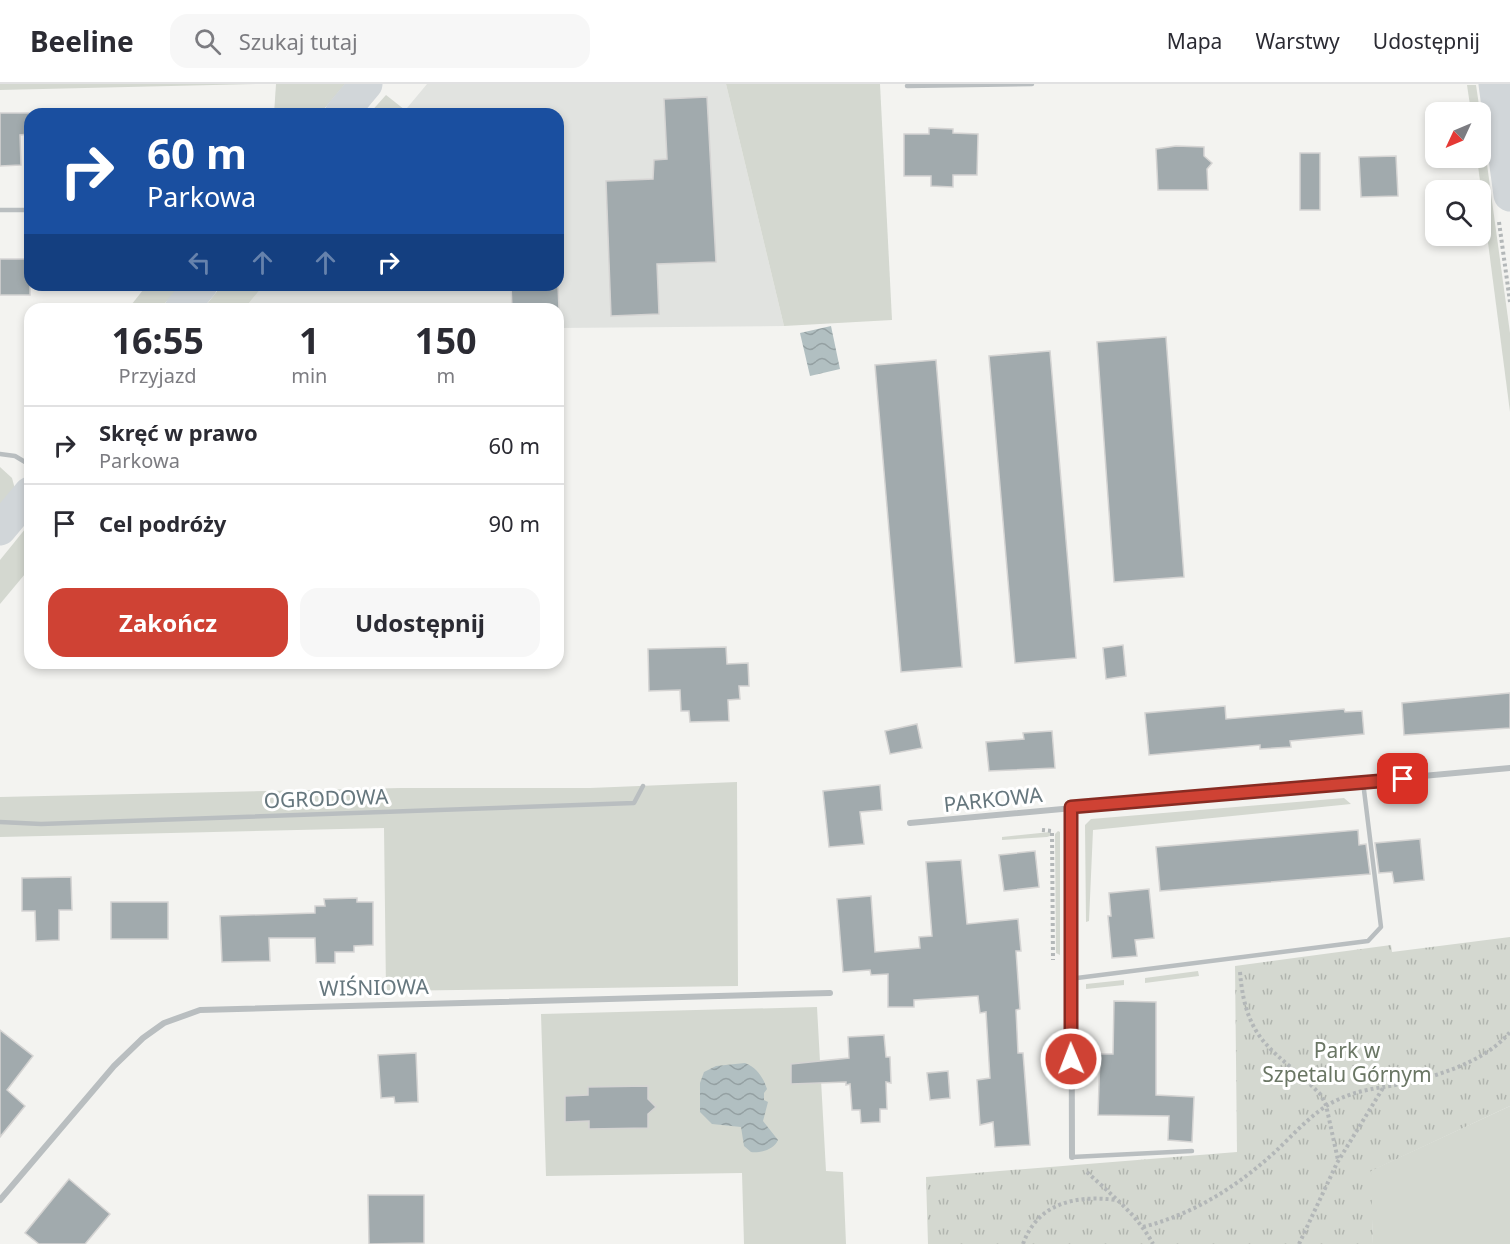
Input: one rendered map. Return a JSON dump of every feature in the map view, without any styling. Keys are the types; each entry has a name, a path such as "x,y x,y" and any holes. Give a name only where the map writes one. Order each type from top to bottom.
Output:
{"main road":[{"path":"346,108 366,84"},
{"path":"1495,84 1510,195"},
{"path":"186,303 196,291"},
{"path":"0,529 24,500"}],"street":[{"name":"PARKOWA","path":"910,823 1510,768"},
{"path":"1071,807 1069,979 1072,1157"},
{"name":"WIŚNIOWA","path":"0,1200 114,1066 143,1038 164,1023 200,1010 830,993"}],"lane":[{"path":"907,86 1032,84"},
{"path":"0,210 24,210"},
{"path":"0,454 15,456 24,461"},
{"path":"1069,979 1368,941 1381,927 1364,782"},
{"name":"OGRODOWA","path":"0,822 75,823 634,803 643,786"},
{"path":"1072,1157 1192,1150"}],"path":[{"path":"1038,830 1052,831 1050,900 1053,965 1069,966"},
{"path":"1240,958 1244,1005 1253,1029 1276,1054 1317,1091 1326,1106 1338,1160"},
{"path":"1143,1227 1162,1222 1229,1189 1252,1174 1326,1106 1363,1089 1383,1088 1474,1060 1498,1045 1510,1032"},
{"path":"1299,1244 1338,1160 1383,1088"},
{"path":"1072,1157 1143,1227 1153,1244"},
{"path":"1023,1244 1034,1222 1048,1209 1080,1198 1117,1200"}],"shaded area":[{"path":"427,84 726,84 784,326 564,328 564,303 249,303 259,291 564,291 564,108 407,108"}],"green space":[{"path":"0,84 259,84 0,90"},
{"path":"276,84 345,84 325,108 274,108"},
{"path":"726,84 880,84 892,320 784,326"},
{"path":"1467,85 1476,85 1479,102 1470,102"},
{"path":"386,95 402,108 374,108"},
{"path":"1478,168 1488,168 1489,180 1480,180"},
{"path":"1491,194 1510,333 1510,412 1488,246 1491,246"},
{"path":"142,291 176,291 165,303 133,303"},
{"path":"217,291 259,291 249,303 208,303"},
{"path":"0,467 12,478 15,489 0,507"},
{"path":"24,530 24,575 0,604 0,560"},
{"path":"737,782 738,986 386,991 384,828 0,837 0,797 401,788 590,788"},
{"path":"1344,798 1351,804 1093,830 1089,921 1086,922 1085,825 1091,819"},
{"path":"1050,832 1050,836 1047,837 1002,840 1002,837"},
{"path":"1060,832 1060,955 1056,953 1055,834"},
{"name":"Park w Szpetalu Górnym","path":"1510,937 1510,1106 1371,1171 1373,1244 928,1244 926,1177 1237,1152 1235,966 1391,945 1392,952"},
{"path":"1198,971 1199,976 1145,983 1145,978"},
{"path":"1124,980 1124,985 1086,989 1086,984"},
{"path":"817,1007 826,1171 843,1172 846,1244 744,1244 742,1173 546,1176 541,1014"},
{"path":"1510,1106 1510,1244 1373,1244 1370,1171"}],"water":[{"path":"831,326 840,369 810,376 800,333"},
{"path":"745,1063 756,1070 767,1089 764,1093 764,1100 768,1102 763,1121 778,1140 773,1146 762,1151 751,1152 744,1146 741,1127 712,1124 700,1112 700,1083 704,1072 716,1066"}],"building":[{"path":"707,97 716,262 657,264 659,314 611,316 606,181 653,179 654,160 667,159 664,99"},
{"path":"0,113 24,113 24,135 20,135 21,165 0,166"},
{"path":"929,128 953,129 953,133 978,134 977,175 953,175 953,187 931,186 931,176 904,176 904,134 929,134"},
{"path":"1176,146 1204,147 1204,156 1212,163 1207,169 1208,190 1158,190 1156,149"},
{"path":"1300,153 1320,153 1320,210 1300,210"},
{"path":"1396,156 1398,196 1361,197 1359,157"},
{"path":"0,259 24,259 24,291 30,291 30,295 0,295"},
{"path":"511,291 558,291 559,303 512,303"},
{"path":"1166,337 1184,577 1114,582 1097,342"},
{"path":"1050,351 1076,658 1015,663 989,356"},
{"path":"936,360 962,667 901,672 875,365"},
{"path":"1123,645 1126,676 1106,679 1103,648"},
{"path":"726,647 727,664 748,663 749,686 739,686 740,699 728,700 729,721 690,722 689,711 681,711 680,690 649,691 648,649"},
{"path":"1510,693 1510,728 1404,735 1402,703"},
{"path":"1225,706 1226,719 1344,709 1345,712 1362,711 1364,734 1290,741 1291,747 1260,749 1260,745 1149,755 1145,713"},
{"path":"917,724 922,748 890,754 885,731"},
{"path":"1052,731 1055,768 989,771 986,742 1024,739 1023,733"},
{"path":"880,785 882,810 860,812 864,844 829,847 823,791"},
{"path":"1358,830 1359,845 1366,844 1370,874 1160,891 1156,847"},
{"path":"1420,839 1424,880 1394,883 1392,872 1379,873 1375,843"},
{"path":"1035,851 1039,887 1004,891 999,855"},
{"path":"961,860 967,924 1018,919 1021,951 1016,951 1020,1009 1016,1010 1018,1053 1023,1053 1030,1145 995,1147 993,1122 980,1125 977,1080 990,1078 986,1012 980,1013 978,996 914,1000 914,1007 888,1007 888,974 871,975 870,970 843,972 837,899 871,896 875,952 920,948 919,937 932,936 926,862"},
{"path":"71,877 72,910 59,910 59,940 36,941 35,911 22,911 22,878"},
{"path":"1149,889 1154,938 1135,940 1137,956 1112,958 1108,916 1111,916 1109,893"},
{"path":"357,898 357,902 373,902 373,945 354,946 354,952 335,952 335,963 316,963 315,938 269,938 270,961 222,962 220,916 315,913 315,906 325,906 324,899"},
{"path":"111,902 168,902 168,939 111,939"},
{"path":"1114,1001 1156,1002 1156,1095 1194,1097 1192,1142 1168,1140 1169,1116 1098,1115 1100,1054 1113,1054"},
{"path":"0,1030 33,1056 7,1090 25,1106 0,1137"},
{"path":"884,1035 886,1057 890,1057 891,1083 886,1082 887,1109 880,1109 880,1122 861,1123 860,1110 852,1110 850,1084 846,1085 846,1082 791,1084 791,1064 849,1058 848,1037"},
{"path":"416,1053 418,1102 395,1103 394,1097 381,1098 378,1055"},
{"path":"948,1071 950,1098 930,1100 927,1073"},
{"path":"648,1086 648,1099 656,1107 648,1114 648,1128 589,1129 589,1121 565,1122 565,1096 588,1095 588,1087"},
{"path":"69,1179 110,1214 85,1244 39,1244 25,1233"},
{"path":"368,1195 424,1195 424,1243 369,1244"}],"route":[{"path":"1071,1059 1069,979 1071,807 1403,779"}]}
